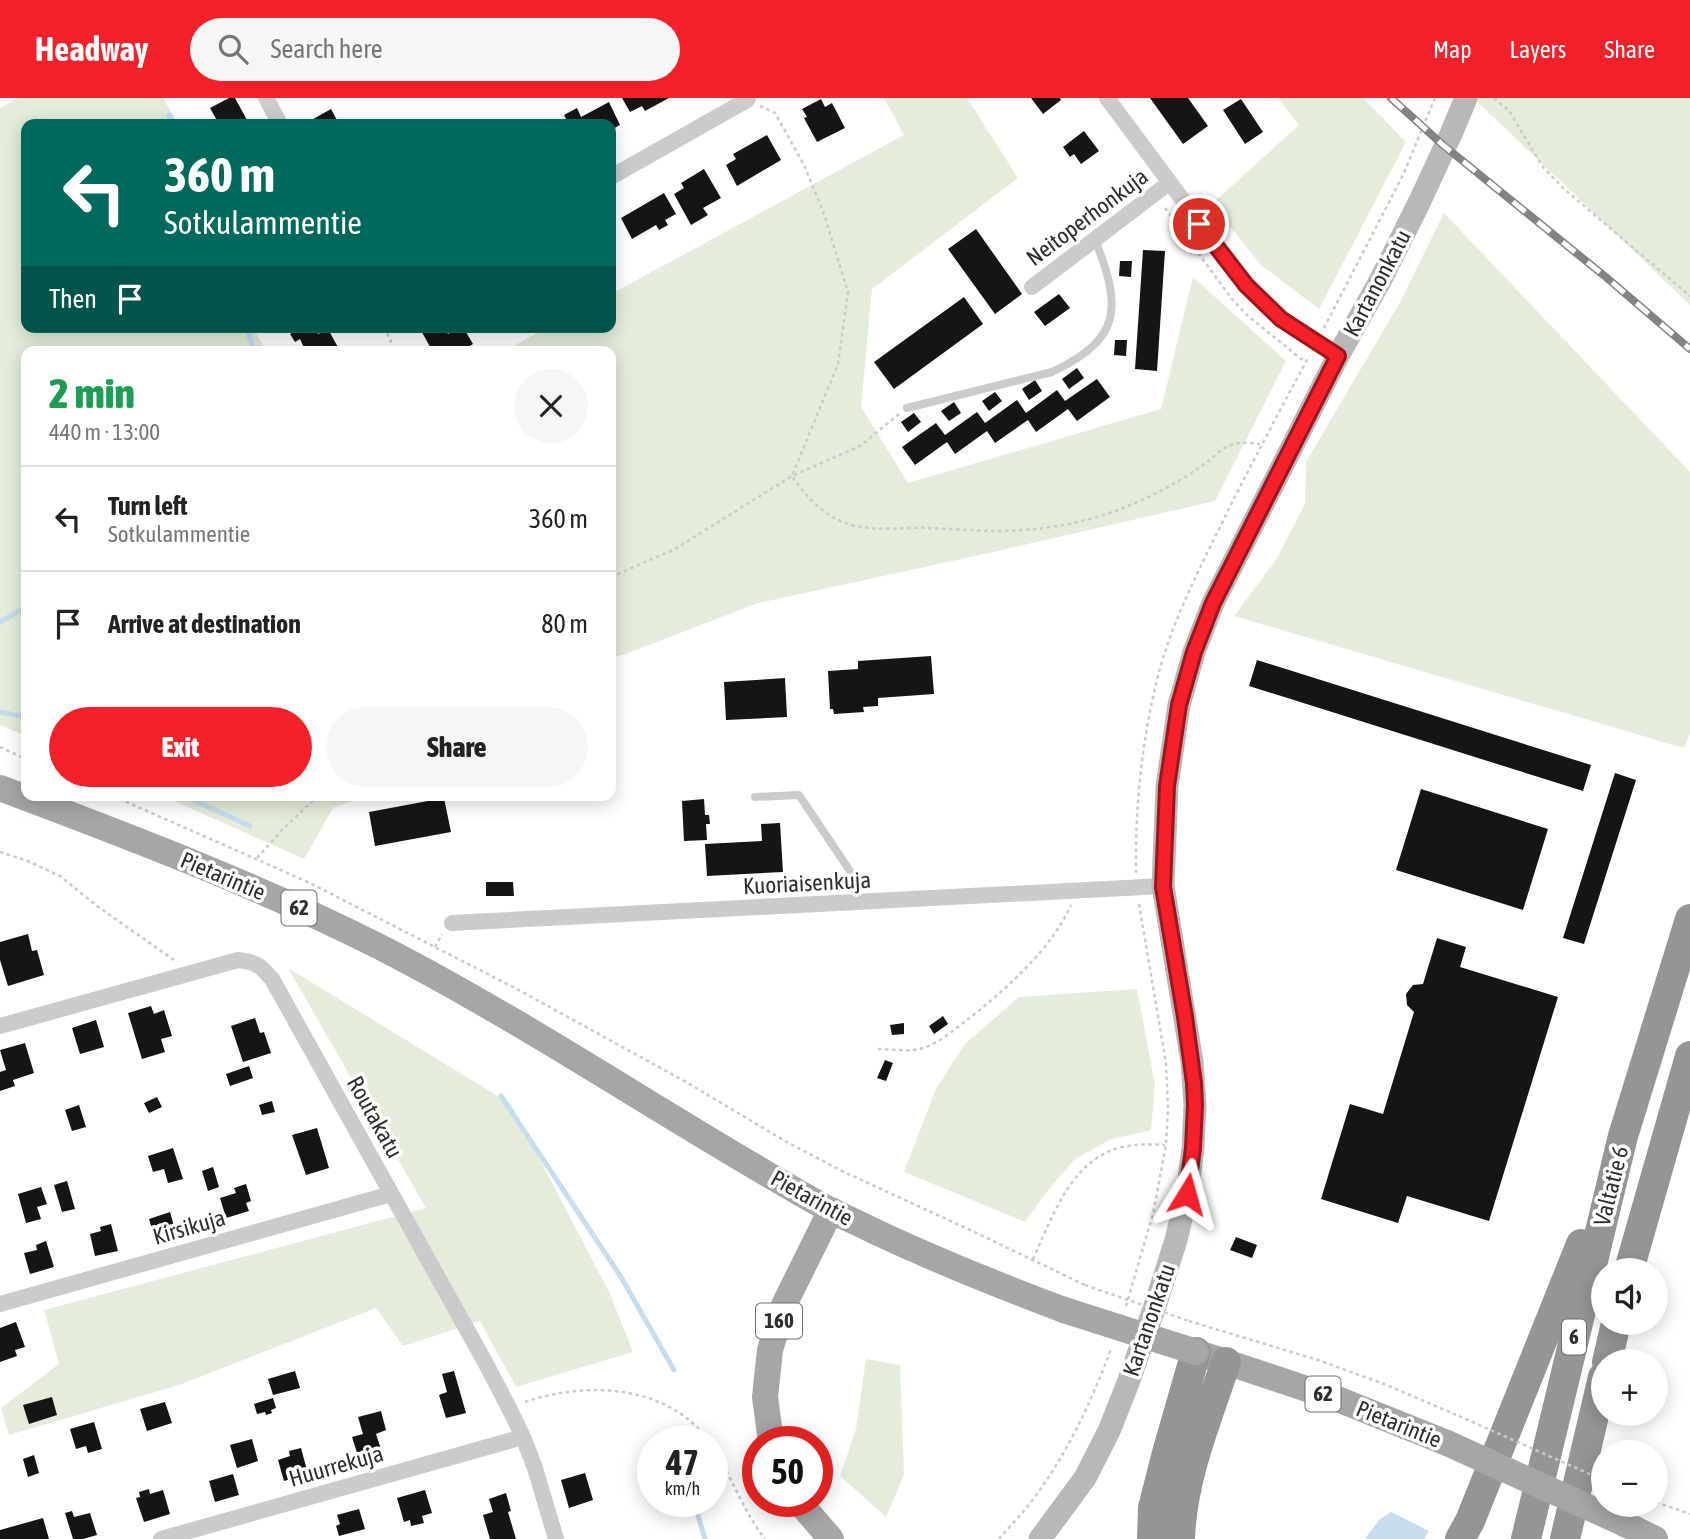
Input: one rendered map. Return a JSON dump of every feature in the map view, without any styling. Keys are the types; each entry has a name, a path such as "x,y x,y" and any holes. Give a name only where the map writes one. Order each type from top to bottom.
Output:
{"highway":[{"name":"Valtatie 6","path":"1526,1539 1623,1136 1690,919"},
{"name":"Valtatie 6","path":"1632,1258 1690,1056"},
{"path":"1460,1539 1470,1521 1623,1136"},
{"path":"1152,1539 1153,1508 1196,1352"},
{"path":"1180,1539 1190,1471 1226,1362"},
{"name":"6","path":"1565,1539 1592,1426"}],"main road":[{"name":"Kartanonkatu","path":"1040,1539 1085,1478 1109,1431 1155,1306 1187,1194 1193,1148 1194,1083 1163,887 1167,786 1179,705 1194,652 1213,603 1338,356 1380,281 1419,203 1466,98"},
{"name":"Pietarintie","path":"0,788 21,796"},
{"name":"Pietarintie","path":"34,801 206,867 381,948 561,1050 831,1210 922,1254 1063,1310 1340,1400 1447,1444 1656,1539"},
{"name":"160","path":"769,1426 765,1397 770,1350 784,1305 831,1210"},
{"path":"812,1517 831,1539"}],"street":[{"path":"266,98 277,119"},
{"path":"1107,98 1246,285 1281,319 1338,356"},
{"path":"616,174 748,99"},
{"name":"Neitoperhonkuja","path":"1032,287 1169,183"},
{"name":"Kuoriaisenkuja","path":"452,923 1163,887"},
{"name":"Routakatu","path":"0,1027 237,960 251,961 261,967 272,979 509,1408 535,1468 556,1539"},
{"name":"Kirsikuja","path":"0,1304 391,1194"},
{"name":"Huurrekuja","path":"161,1539 523,1437"}],"lane":[{"path":"907,408 1052,372 1092,348 1107,328 1112,311 1111,288 1094,240"},
{"path":"755,797 799,795 854,877 860,903"}],"path":[{"path":"1122,1317 1153,1214 1166,1145 1166,1063 1137,889 1136,841 1142,766 1159,672 1194,579 1403,175 1435,98"},
{"path":"1494,98 1509,111 1543,167 1563,188 1690,296"},
{"path":"748,99 775,113 804,165 823,211 848,292 838,364 792,476"},
{"path":"616,575 675,549 792,476 860,446 907,408"},
{"path":"792,476 804,494 826,512 851,525 980,531 1031,529 1088,519 1122,509 1183,479 1227,446 1243,442 1262,444"},
{"path":"0,747 21,757"},
{"path":"125,801 310,883 515,988 842,1171 1085,1285 1384,1384 1591,1475"},
{"path":"257,858 313,801"},
{"path":"0,852 61,876 97,906 192,972"},
{"path":"878,1049 926,1048 984,1007 1026,968 1054,935 1065,919 1074,892"},
{"path":"1032,1259 1072,1181 1084,1168 1101,1156 1120,1148 1144,1144 1166,1145"},
{"path":"999,1539 1053,1471 1093,1395 1113,1343"},
{"path":"509,1408 543,1396 580,1390 613,1390 648,1396 682,1415 694,1426"},
{"path":"728,1474 746,1511 765,1539"},
{"path":"1668,1506 1690,1514"}],"green space":[{"path":"18,98 163,98 175,119 21,119 21,333 256,333 264,346 21,346 21,734 0,725 0,108"},
{"path":"884,98 967,98 1018,178 872,289 861,407 908,483 1161,409 1193,277 1286,361 1215,501 758,603 616,656 616,346 514,346 537,333 616,333 616,291 904,135"},
{"path":"1278,98 1363,98 1406,142 1319,309 1261,265 1212,204 1299,125"},
{"path":"1474,98 1690,98 1690,305 1485,109"},
{"path":"1444,213 1690,472 1690,734 1684,748 1234,616 1276,560 1305,504 1306,462 1399,304"},
{"path":"174,801 353,801 333,808 304,859"},
{"path":"288,968 511,1104 610,1294 633,1352 516,1387 480,1321 403,1346 376,1308 179,1385 9,1435 1,1408 59,1364 44,1310 426,1208"},
{"path":"1137,989 1155,1085 1151,1130 1109,1140 1074,1160 1025,1222 904,1172 936,1089 965,1044 1019,997"},
{"path":"866,1359 900,1365 904,1475 886,1517 840,1476 856,1429"}],"water":[{"path":"1391,1512 1429,1531 1424,1539 1365,1539 1379,1520"}],"building":[{"path":"229,98 235,98 246,119 216,119 210,108"},
{"path":"622,98 669,98 645,111 642,106 630,112"},
{"path":"1031,98 1060,98 1061,100 1043,114"},
{"path":"1150,98 1188,98 1208,126 1183,144"},
{"path":"821,99 825,107 832,103 845,128 817,142 802,109"},
{"path":"1241,99 1263,132 1245,144 1223,110"},
{"path":"609,102 620,125 616,127 616,119 566,119 564,115 577,108 581,117"},
{"path":"331,109 336,119 313,119"},
{"path":"1084,131 1099,151 1081,164 1074,154 1070,157 1063,147"},
{"path":"767,135 781,160 737,186 726,165 736,159 733,154"},
{"path":"704,169 721,198 703,208 708,215 691,225 674,194 684,188 681,183"},
{"path":"664,193 676,214 665,220 668,225 659,230 656,225 632,239 621,218"},
{"path":"976,229 1022,294 995,314 948,249"},
{"path":"1143,250 1165,251 1157,371 1135,369"},
{"path":"1120,261 1132,261 1131,277 1119,276"},
{"path":"1059,294 1070,308 1045,326 1034,312"},
{"path":"964,297 983,324 894,389 874,362"},
{"path":"330,333 337,346 303,346 300,339 295,342 290,334"},
{"path":"422,333 467,333 473,344 470,346 430,346"},
{"path":"1115,340 1127,340 1126,356 1114,355"},
{"path":"1077,368 1084,378 1069,389 1062,379"},
{"path":"1097,379 1110,397 1077,421 1068,409 1036,432 1028,420 995,443 987,431 955,454 947,442 915,465 902,447 936,423 945,435 977,412 985,423 1017,400 1026,413 1057,390 1065,401"},
{"path":"1035,380 1042,391 1029,400 1022,389"},
{"path":"995,392 1002,401 989,411 982,401"},
{"path":"954,402 961,413 949,421 941,411"},
{"path":"914,413 921,422 908,432 901,422"},
{"path":"931,656 934,694 878,698 878,706 863,707 864,712 834,714 833,709 830,709 828,671 858,669 858,661"},
{"path":"1257,660 1591,765 1583,791 1249,686"},
{"path":"785,678 787,717 726,720 724,682"},
{"path":"1615,773 1636,780 1584,944 1563,938"},
{"path":"1421,789 1548,829 1523,910 1396,870"},
{"path":"704,799 705,815 709,815 710,824 706,824 707,840 684,841 682,801"},
{"path":"428,801 445,801 451,832 375,846 369,812"},
{"path":"780,823 783,872 707,876 705,844 762,841 761,824"},
{"path":"486,882 513,882 514,896 486,896"},
{"path":"28,934 32,951 37,950 44,975 8,986 0,960 0,942"},
{"path":"1437,938 1466,947 1460,967 1558,997 1489,1221 1407,1196 1398,1223 1321,1199 1350,1104 1383,1114 1414,1012 1407,1005 1406,994 1413,985 1423,984"},
{"path":"151,1006 154,1014 164,1010 172,1036 161,1039 165,1052 142,1059 128,1013"},
{"path":"943,1016 948,1024 934,1034 929,1026"},
{"path":"255,1018 260,1033 264,1032 271,1053 243,1062 231,1026"},
{"path":"96,1020 104,1047 80,1054 72,1028"},
{"path":"904,1023 904,1034 892,1035 890,1025"},
{"path":"25,1043 34,1073 13,1080 15,1086 0,1091 0,1072 6,1070 0,1050"},
{"path":"885,1060 893,1063 886,1081 877,1078"},
{"path":"249,1066 253,1078 230,1086 226,1074"},
{"path":"157,1097 162,1107 149,1113 144,1103"},
{"path":"272,1101 275,1112 262,1115 259,1105"},
{"path":"79,1105 86,1127 72,1131 65,1110"},
{"path":"317,1128 329,1168 306,1175 292,1135"},
{"path":"173,1148 183,1179 168,1183 164,1169 153,1172 148,1156"},
{"path":"213,1167 219,1187 208,1191 202,1171"},
{"path":"67,1181 75,1209 62,1212 54,1185"},
{"path":"246,1184 251,1201 246,1203 249,1211 226,1218 220,1198 236,1193 234,1188"},
{"path":"41,1187 47,1204 37,1207 41,1219 26,1223 18,1194"},
{"path":"170,1212 176,1233 155,1239 149,1219"},
{"path":"111,1224 118,1251 95,1256 90,1234"},
{"path":"1236,1237 1257,1245 1252,1258 1230,1250"},
{"path":"46,1241 54,1267 30,1274 24,1253 37,1250 36,1245"},
{"path":"16,1322 25,1347 15,1350 17,1356 0,1362 0,1328"},
{"path":"295,1371 300,1388 273,1395 268,1379"},
{"path":"454,1371 466,1413 446,1418 439,1395 447,1392 442,1374"},
{"path":"52,1397 57,1415 29,1424 23,1405"},
{"path":"273,1398 276,1408 271,1410 272,1413 257,1414 254,1404"},
{"path":"165,1402 172,1423 147,1431 140,1409"},
{"path":"381,1411 386,1430 376,1434 382,1452 359,1459 352,1437 363,1434 358,1417"},
{"path":"94,1422 102,1449 88,1453 86,1446 76,1449 70,1429"},
{"path":"252,1439 258,1461 237,1468 230,1445"},
{"path":"301,1448 308,1474 284,1481 278,1460 290,1456 289,1451"},
{"path":"34,1455 39,1473 28,1477 23,1459"},
{"path":"585,1473 593,1500 569,1508 561,1480"},
{"path":"233,1474 239,1495 215,1502 209,1481"},
{"path":"149,1489 150,1494 163,1490 170,1514 144,1522 136,1498 140,1497 139,1492"},
{"path":"425,1490 432,1513 422,1516 424,1523 411,1526 410,1520 404,1522 397,1498"},
{"path":"506,1493 516,1539 490,1539 483,1515 493,1512 489,1499"},
{"path":"359,1509 365,1529 339,1536 336,1526 340,1524 337,1515"},
{"path":"72,1511 74,1517 90,1513 97,1535 73,1539 65,1513"},
{"path":"43,1518 49,1539 0,1539 0,1530"}],"waterway":[{"path":"169,115 171,119"},
{"path":"248,333 253,346"},
{"path":"0,622 21,610"},
{"path":"0,712 21,716"},
{"path":"195,801 250,826"},
{"path":"501,1096 621,1277 674,1370"},
{"path":"698,1517 705,1539"}],"railway":[{"path":"1391,98 1443,145 1690,349"}],"route":[{"path":"1187,1194 1193,1148 1194,1083 1163,887 1167,786 1179,705 1194,652 1213,603 1338,356 1281,319 1246,285 1199,224"}]}
